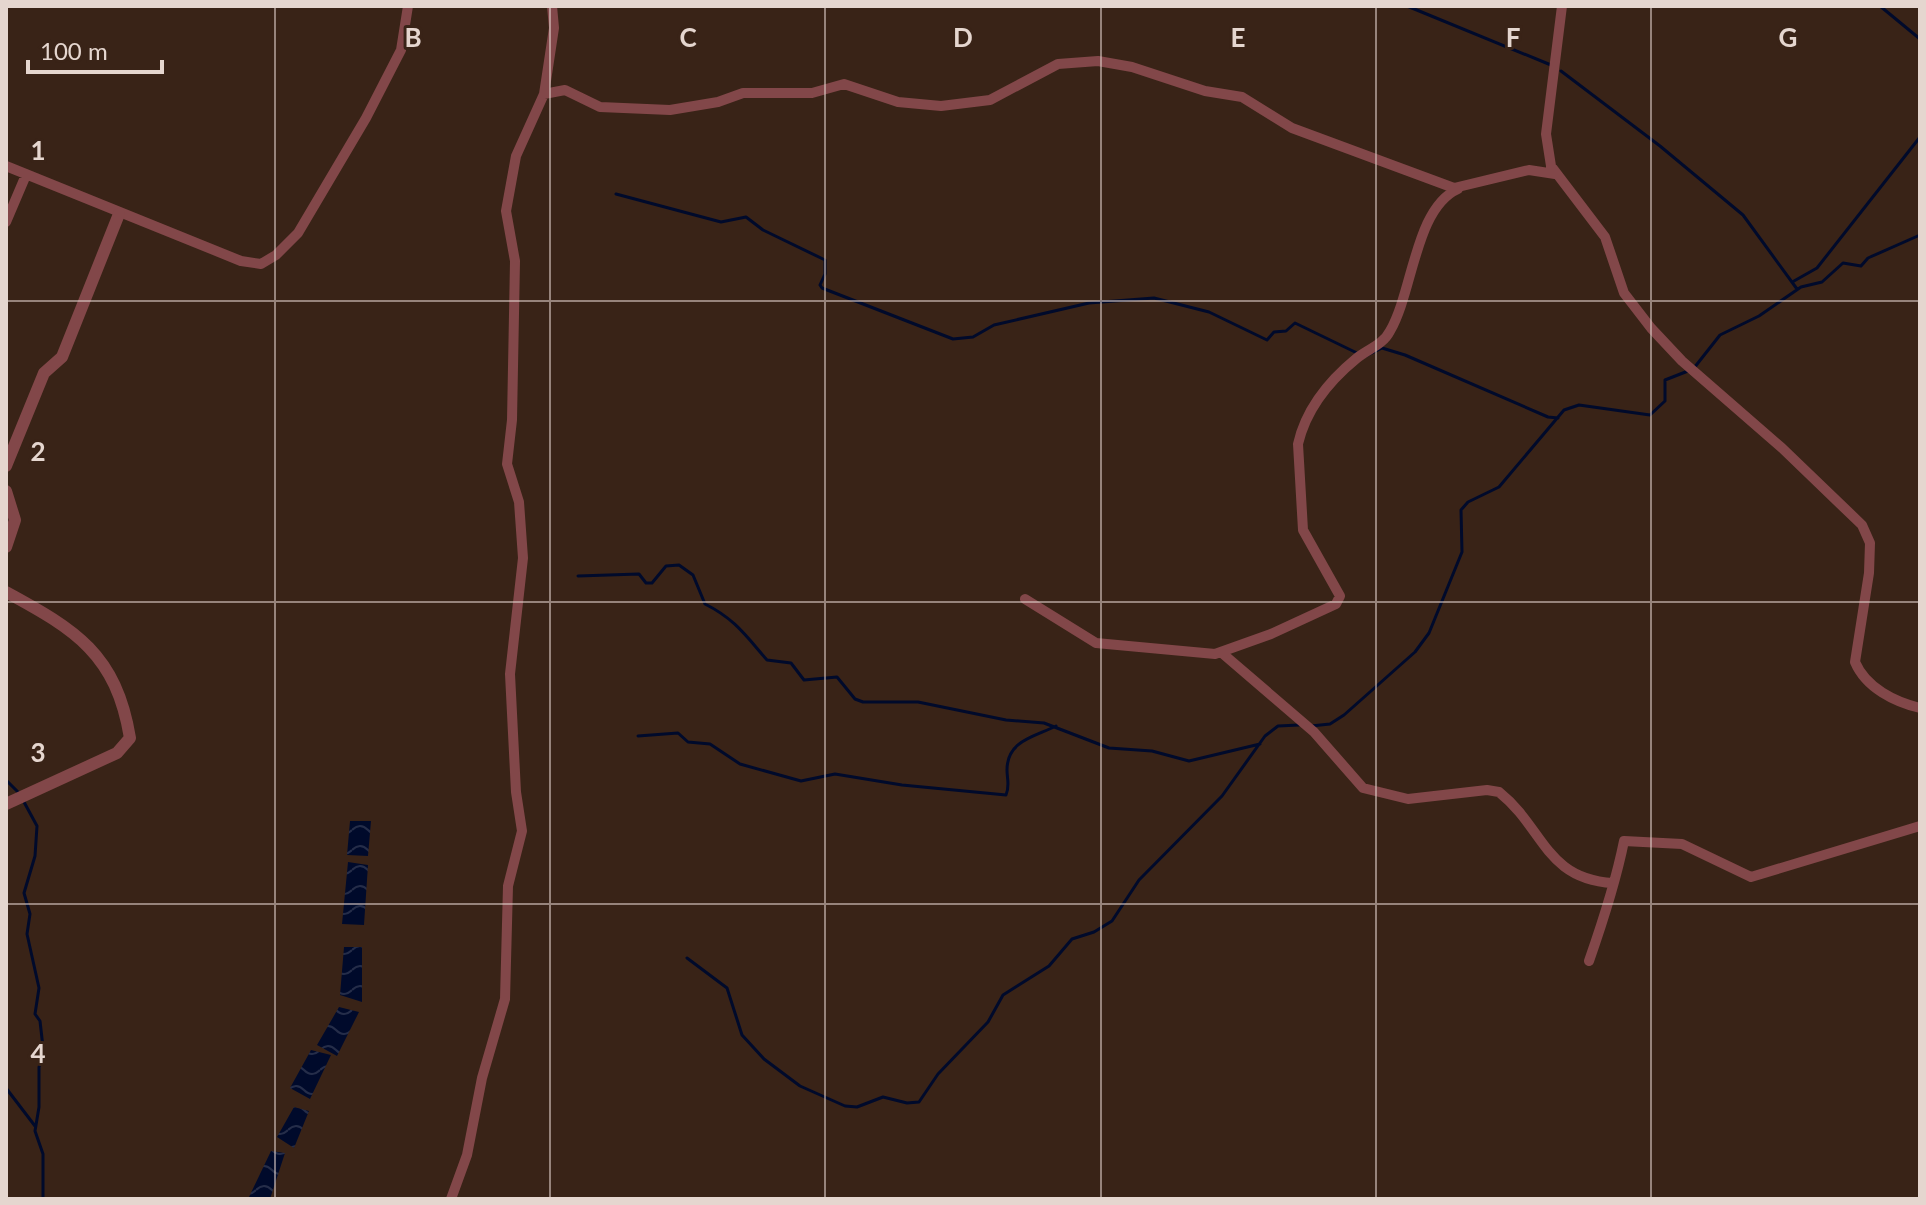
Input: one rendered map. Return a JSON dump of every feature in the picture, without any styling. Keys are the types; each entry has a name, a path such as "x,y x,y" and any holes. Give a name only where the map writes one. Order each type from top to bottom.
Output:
{"street":[{"path":"6,166 241,261 261,264 298,233 390,75 401,50 408,6"},
{"path":"451,1199 467,1155 482,1078 505,999 508,886 522,831 516,792 510,674 523,558 519,502 507,464 512,420 515,261 506,211 516,156 544,94 554,28 552,6"},
{"path":"1529,170 1537,163 1546,142 1562,6"},
{"path":"544,94 565,90 600,107 670,110 718,102 743,93 812,93 844,84 898,102 941,106 990,100 1040,77 1058,64 1098,61 1132,67 1205,91 1242,97 1292,128 1408,172 1461,188"},
{"path":"1546,142 1555,174 1605,237 1624,293 1651,328 1682,361 1754,423 1862,525 1870,543 1869,573 1855,662 1860,672 1891,699 1920,708"},
{"path":"1025,599 1096,643 1222,653 1316,614 1339,601 1333,580 1303,530 1298,444 1301,430 1316,403 1342,370 1390,332 1437,203 1461,188 1529,170 1555,174"},
{"path":"6,222 26,175"},
{"path":"6,466 44,373 58,362 66,348 119,214"},
{"path":"6,491 15,520 6,547"},
{"path":"6,592 73,630 99,655 121,699 130,738 117,753 6,804"},
{"path":"1222,653 1314,732 1363,788 1408,799 1487,790 1499,792 1530,826 1557,863 1582,879 1613,883"},
{"path":"1589,961 1613,883 1621,869 1624,841 1682,844 1751,877 1920,826"}],"water":[{"path":"350,821 371,821 368,856 347,855"},
{"path":"348,862 368,865 364,925 342,924"},
{"path":"344,947 362,947 362,1002 340,995"},
{"path":"339,1007 359,1012 337,1056 317,1045"},
{"path":"311,1050 331,1055 310,1099 290,1088"},
{"path":"294,1107 309,1111 294,1148 277,1137"},
{"path":"271,1151 285,1153 270,1199 249,1197"}],"waterway":[{"path":"1407,6 1551,65"},
{"path":"1880,6 1920,39"},
{"path":"1561,71 1660,146 1743,215 1797,289"},
{"path":"1794,281 1817,268 1920,137"},
{"path":"616,194 721,222 746,217 763,230 825,260 822,288 953,339 973,337 994,325 1089,303 1154,298 1209,312 1267,340 1274,332 1286,331 1295,323 1357,353"},
{"path":"1694,368 1720,335 1759,316 1801,287 1822,282 1843,263 1861,266 1868,258 1920,235"},
{"path":"1364,357 1382,348 1405,355 1548,417 1558,418"},
{"path":"1311,726 1330,724 1344,715 1415,652 1429,633 1462,552 1461,510 1468,502 1499,487 1564,410 1579,405 1650,415 1665,401 1665,380 1688,371"},
{"path":"578,576 639,574 646,583 652,583 666,566 679,565 693,575 705,604 732,622 767,660 791,663 804,680 837,677 855,699 863,702 918,702 1006,720 1044,723 1109,748 1152,751 1189,761 1260,744"},
{"path":"687,958 727,988 742,1035 764,1059 800,1086 845,1106 857,1107 883,1097 907,1103 919,1102 938,1074 988,1022 1003,995 1049,966 1072,939 1094,932 1112,921 1139,880 1222,796 1265,736 1278,726 1299,725"},
{"path":"638,736 678,733 688,742 710,744 740,764 801,781 835,774 902,785 1006,795 1008,760 1012,752 1024,741 1056,726"},
{"path":"6,780 19,793"},
{"path":"24,802 37,826 35,856 24,893 30,914 27,934 39,988 35,1014 40,1021 44,1056 39,1067 39,1107 35,1131 43,1154 43,1199"},
{"path":"6,1088 35,1126"}]}
